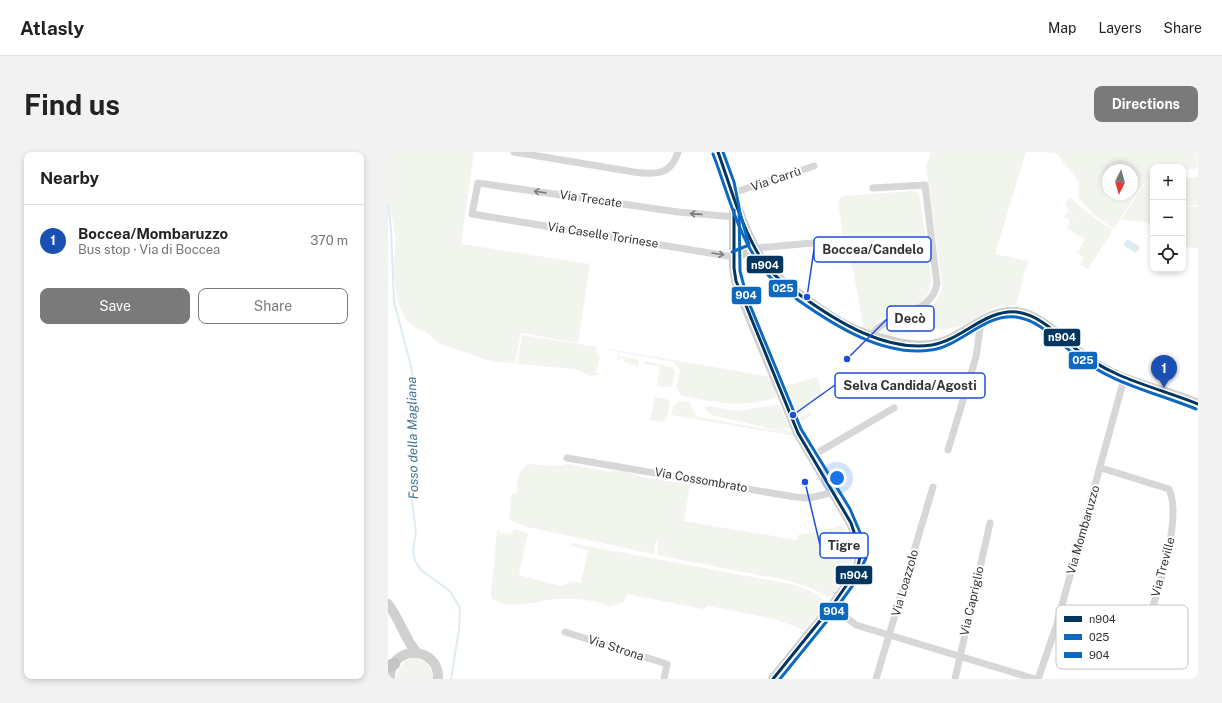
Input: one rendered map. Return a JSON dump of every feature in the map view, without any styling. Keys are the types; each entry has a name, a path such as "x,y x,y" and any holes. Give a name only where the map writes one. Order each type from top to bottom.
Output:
{"main road":[{"path":"718,152 742,219 754,245 767,266 792,290 839,323 870,337 904,344 931,345 952,339 981,322 1007,312 1029,316 1039,321 1084,356 1109,373 1198,404"},
{"path":"724,152 739,191 754,245"},
{"path":"729,181 735,217 734,257 736,281 782,397 798,433 834,492 856,535 861,553 856,570 832,606 773,679"},
{"path":"734,257 754,245"},
{"path":"388,604 398,618 410,646 417,653"},
{"path":"403,632 403,655"},
{"path":"390,679 391,666 403,655 417,653 424,655 434,662 437,669 438,679"}],"street":[{"path":"514,152 652,174 659,173 672,166 678,152"},
{"name":"Via Carrù","path":"739,191 814,166"},
{"name":"Via Trecate","path":"472,214 478,183 678,212 735,217"},
{"path":"870,337 881,324 924,304 933,296 937,284 925,185 873,188"},
{"name":"Via Caselle Torinese","path":"472,214 734,257"},
{"path":"754,245 813,242"},
{"path":"948,450 976,357 981,322"},
{"name":"Via Mombaruzzo","path":"1062,605 1124,379"},
{"path":"812,456 894,408"},
{"name":"Via Cossombrato","path":"567,458 795,497 810,498 834,492"},
{"name":"Via Treville","path":"1100,468 1169,489 1173,520 1170,546 1152,605"},
{"name":"Via Loazzolo","path":"876,679 933,487"},
{"name":"Via Capriglio","path":"955,679 990,523"},
{"path":"832,606 856,625 1035,679"},
{"name":"Via Mombaruzzo","path":"1038,679 1056,627"},
{"name":"Via Strona","path":"565,632 667,664 664,679"}],"shaded area":[{"path":"388,152 474,152 461,244 590,264 578,343 521,333 515,363 493,362 438,343 428,333 414,327 405,318 399,305 393,271 396,238 388,200"},
{"path":"931,152 1026,152 995,254 1028,261 1016,305 996,307 962,326 890,336 878,333 926,312 933,306 942,286 926,166"},
{"path":"1042,152 1196,152 1198,168 1186,170 1186,164 1150,164 1150,181 1142,185 1138,191 1138,164 1102,164 1102,200 1132,200 1114,229 1094,215 1078,197 1079,182 1057,154"},
{"path":"1198,177 1198,205 1186,206 1186,178"},
{"path":"1150,182 1150,226 1146,222 1121,220 1134,200 1138,200 1138,193 1147,183"},
{"path":"912,191 919,193 931,275 930,288 925,297 917,305 905,310 902,306 890,310 891,315 879,320 873,332 864,330 853,270 843,236 838,201 844,196"},
{"path":"1071,198 1091,215 1113,230 1088,269 1080,264 1084,257 1077,253 1085,239 1067,228 1070,221 1063,217 1069,211 1065,202"},
{"path":"1198,206 1198,248 1186,247 1186,207"},
{"path":"1127,239 1140,247 1136,253 1123,245"},
{"path":"522,335 597,347 596,352 600,357 596,373 600,374 591,376 575,369 517,364"},
{"path":"610,349 771,377 777,397 763,401 740,404 682,396 676,388 680,370 674,362"},
{"path":"618,356 639,360 638,366 624,362 625,359 620,358 617,361"},
{"path":"645,361 672,367 675,372 672,387 657,386 660,366 644,364"},
{"path":"818,377 823,398 819,399 818,397 805,406 805,411 794,416 782,387"},
{"path":"655,397 670,400 668,416 664,422 650,420"},
{"path":"679,401 692,403 690,405 698,417 788,433 712,415 705,410 708,406 738,411 779,404 790,429 784,428 784,430 792,432 795,436 671,415 673,407"},
{"path":"810,412 812,415 798,424 797,419"},
{"path":"528,464 555,466 567,464 611,472 629,472 647,478 690,485 684,521 797,540 798,535 843,526 851,547 852,555 849,570 832,595 828,597 813,589 790,581 657,555 658,541 656,541 654,554 527,527 509,520 511,496 516,492 522,469"},
{"path":"514,529 528,533 519,575 560,586 564,586 570,581 581,583 588,550 571,546 571,543 790,584 815,593 820,596 826,604 805,630 774,619 708,606 703,609 627,594 624,602 610,607 598,602 571,599 555,599 515,605 499,603 492,599 491,594 497,530 501,533 510,534"},
{"path":"415,658 426,662 432,671 433,679 396,679 401,665 407,660"}],"waterway":[{"name":"Fosso della Magliana","path":"388,203 391,229 394,302 411,366 414,388 411,412 413,458 410,487 416,532 413,551 415,561 421,570 450,591 460,608 459,630 451,679"}],"transit line":[{"name":"n904","path":"718,152 742,221 762,260 774,275 789,287 829,315 845,324 879,339 897,344 914,346 932,345 943,342 994,315 1005,312 1017,312 1041,321 1076,349 1104,368 1198,404"},
{"name":"904","path":"723,152 734,182 739,207 740,271 747,298 801,429 850,509 865,544 866,558 853,585 827,621 780,679"},
{"name":"025","path":"713,154 738,223 750,249 762,268 776,283 792,296 844,329 878,344 896,349 913,351 931,350 953,343 994,320 1005,317 1016,317 1040,326 1073,353 1102,372 1132,386 1196,409"},
{"name":"904","path":"732,252 749,245 739,209"},
{"name":"n904","path":"734,210 734,268 736,281 798,433 851,523 861,553 857,570 832,606 773,679"}],"place":[{"name":"Boccea/Candelo","path":"807,297"},
{"name":"Decò","path":"847,359"},
{"name":"Boccea/Mombaruzzo","path":"1164,388"},
{"name":"Selva Candida/Agosti","path":"793,415"},
{"name":"Tigre","path":"805,482"}]}
